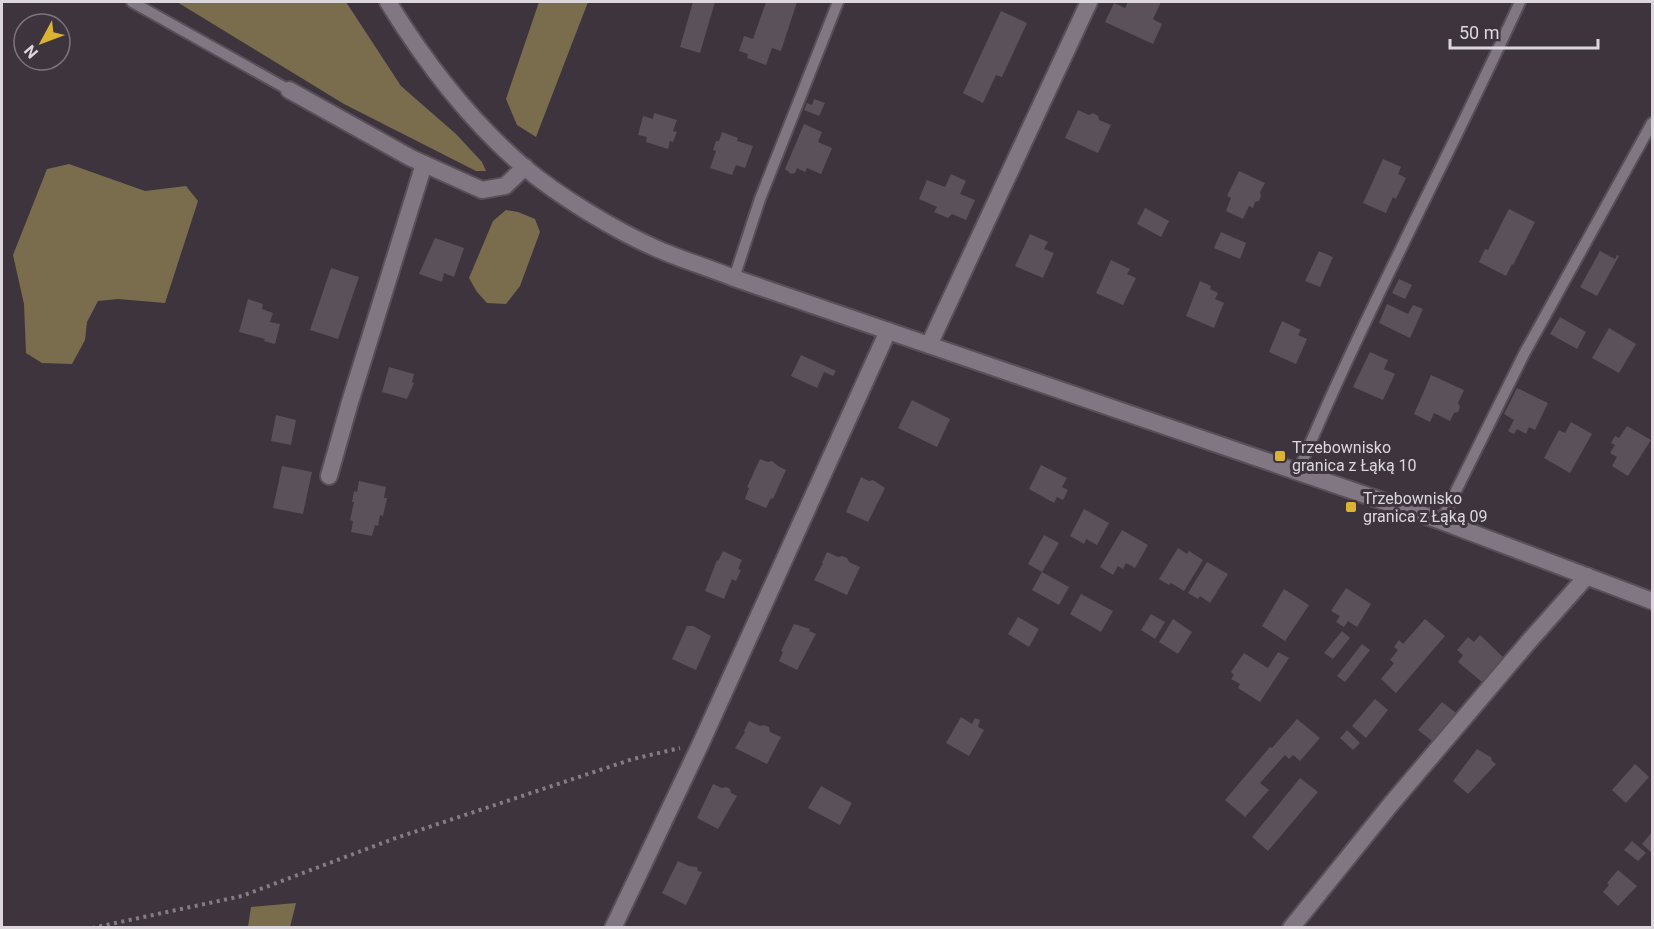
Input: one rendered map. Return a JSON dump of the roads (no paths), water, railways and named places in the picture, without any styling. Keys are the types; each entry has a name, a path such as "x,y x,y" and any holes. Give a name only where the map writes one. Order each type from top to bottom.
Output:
{"street":[{"path":"388,2 405,30 444,83 525,167 587,212 652,247 734,278 1441,521 1653,601"},
{"path":"929,345 1089,2"},
{"path":"289,90 424,164 482,190 506,186 525,167"},
{"path":"329,476 424,164"},
{"path":"613,927 701,743 888,331"},
{"path":"1291,927 1391,804 1587,576"}],"lane":[{"path":"132,2 289,90"},
{"path":"734,278 760,199 838,2"},
{"path":"1298,472 1368,317 1457,137 1520,2"},
{"path":"1441,521 1524,354 1653,123"}],"place":[{"name":"Trzebownisko granica z Łąką 10","path":"1280,456"},
{"name":"Trzebownisko granica z Łąką 09","path":"1351,507"}]}
